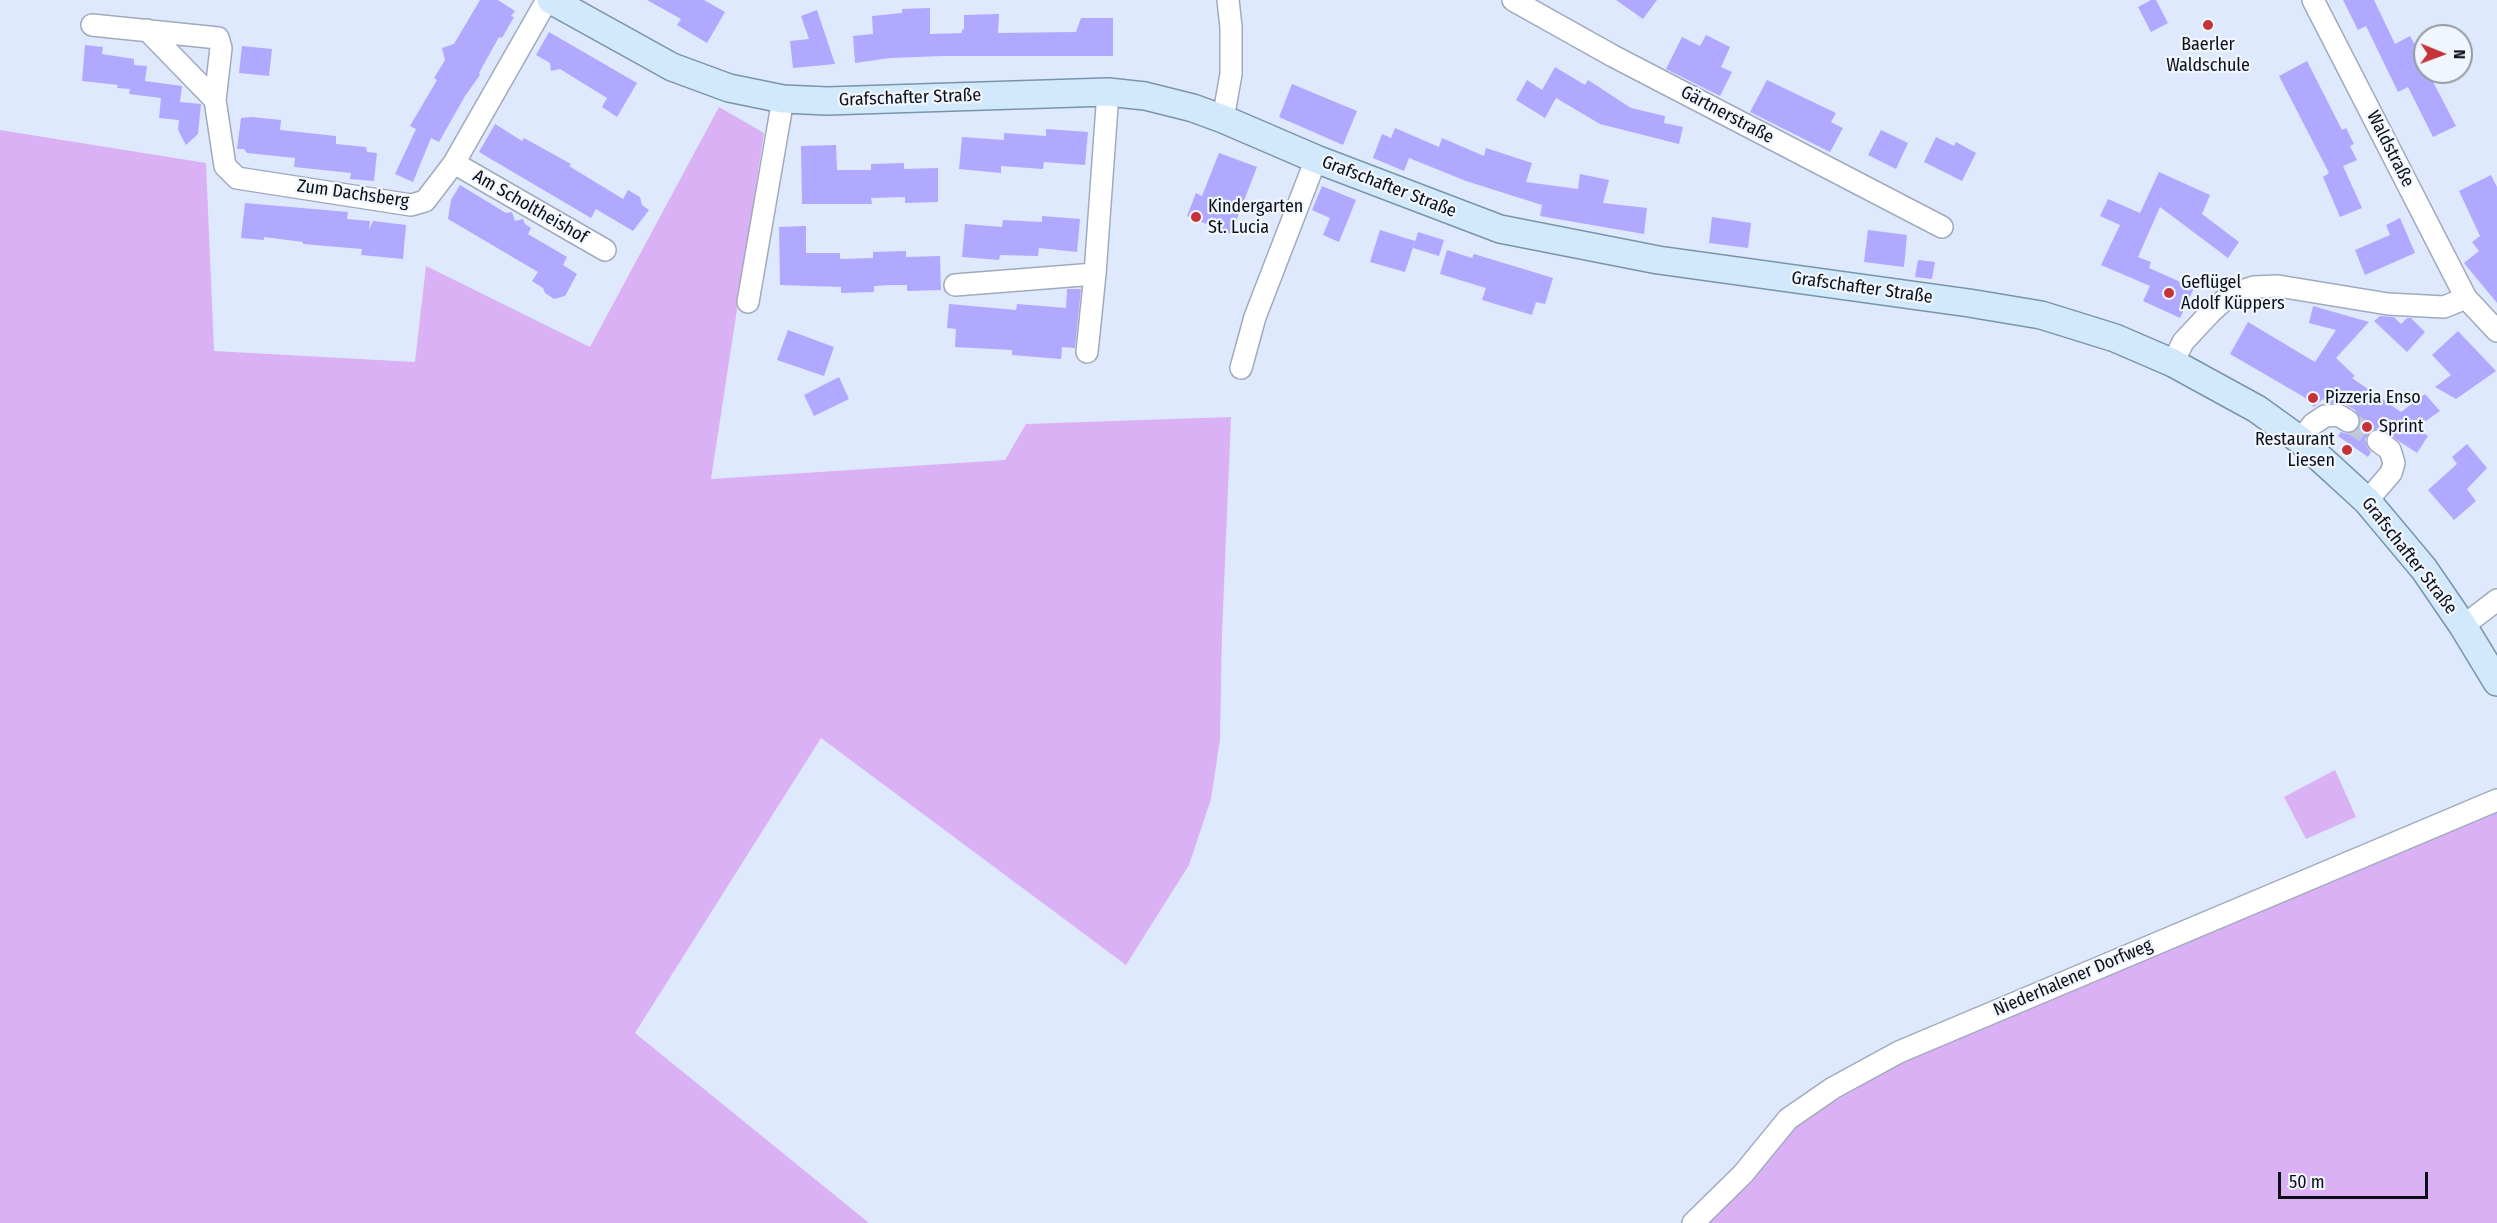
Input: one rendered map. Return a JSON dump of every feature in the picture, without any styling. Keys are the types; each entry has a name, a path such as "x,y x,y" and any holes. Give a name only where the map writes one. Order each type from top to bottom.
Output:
{"main road":[{"name":"Grafschafter Straße","path":"549,0 672,67 729,88 783,99 827,100 1108,92 1145,96 1193,108 1223,119 1316,159 1500,229 1658,260 2041,315 2115,339 2173,363 2257,409 2300,440 2367,501 2424,569 2463,626 2497,682"}],"street":[{"name":"Zum Dachsberg","path":"92,26 218,38 221,48 215,100 225,166 237,178 411,205 424,201 454,164 549,0"},
{"path":"1223,119 1231,74 1232,27 1228,0"},
{"name":"Gärtnerstraße","path":"1513,0 1613,56 1942,227"},
{"name":"Waldstraße","path":"2313,0 2466,298 2497,331"},
{"path":"147,30 215,100"},
{"path":"175,59 183,46 197,35"},
{"path":"1087,352 1108,92"},
{"path":"748,302 783,99"},
{"path":"1241,368 1255,317 1316,159"},
{"name":"Am Scholtheishof","path":"454,164 605,250"},
{"path":"955,285 1095,274"},
{"path":"2173,363 2183,342 2211,312 2230,295 2254,287 2278,286 2388,304 2444,307 2466,298"},
{"path":"2300,440 2313,424 2325,416 2338,415 2348,421"},
{"path":"2367,501 2391,473 2394,463 2390,450 2378,441"},
{"path":"2463,626 2497,600"},
{"name":"Niederhalener Dorfweg","path":"1693,1223 1743,1174 1788,1119 1833,1088 1899,1052 2497,800"}],"shaded area":[{"path":"719,107 764,133 711,479 1005,460 1026,424 1231,417 1220,739 1211,799 1189,865 1126,965 821,738 635,1033 869,1223 0,1223 0,130 206,163 214,351 415,362 426,266 590,347"},
{"path":"2335,770 2356,817 2306,839 2284,797"},
{"path":"2497,812 2497,1223 1705,1223 1798,1123 1900,1063 2392,852"}],"building":[{"path":"480,0 498,0 515,11 511,16 514,17 502,38 499,37 480,75 465,96 439,142 431,138 413,182 395,174 416,129 410,126 437,80 434,78 445,60 442,48 454,44"},
{"path":"647,0 704,0 725,12 707,43 677,25 681,19"},
{"path":"1616,0 1657,0 1643,19"},
{"path":"2151,0 2156,0 2168,23 2151,32 2138,7"},
{"path":"2343,0 2374,0 2395,44 2410,36 2413,41 2413,84 2434,84 2456,126 2433,137 2408,87 2398,92 2366,26 2358,30"},
{"path":"930,8 930,34 962,33 964,15 999,14 998,33 1076,32 1081,18 1113,18 1113,56 943,56 890,58 855,63 853,36 873,34 872,16 902,13 902,9"},
{"path":"817,10 835,64 793,68 790,41 809,39 801,16"},
{"path":"549,32 637,83 617,117 602,107 607,98 560,69 551,71 550,63 536,55"},
{"path":"1706,35 1730,47 1721,67 1732,72 1720,96 1666,69 1682,37 1700,46"},
{"path":"85,45 103,47 102,54 134,59 134,65 147,66 145,81 182,86 180,102 201,104 198,134 186,145 178,130 179,120 159,118 161,98 129,94 130,89 117,88 118,85 82,81"},
{"path":"242,46 272,49 269,76 239,73"},
{"path":"2307,61 2342,130 2346,128 2354,144 2350,146 2357,160 2343,166 2362,208 2340,217 2323,177 2329,173 2279,76"},
{"path":"1555,67 1585,85 1588,80 1631,108 1665,116 1664,123 1683,127 1679,144 1600,124 1556,98 1545,118 1516,100 1527,80 1542,90"},
{"path":"1767,80 1836,113 1831,122 1843,128 1830,152 1750,112"},
{"path":"1292,84 1357,111 1343,145 1279,117"},
{"path":"241,118 281,120 280,130 336,136 336,144 366,147 367,152 377,153 374,181 350,179 351,173 294,167 295,158 247,153 244,149 237,149"},
{"path":"495,124 522,141 524,138 571,164 569,166 623,199 628,190 640,197 642,205 649,210 633,231 596,209 591,218 479,152"},
{"path":"1395,128 1439,147 1442,138 1484,156 1486,148 1532,163 1526,182 1578,189 1580,174 1609,180 1603,203 1647,208 1644,234 1540,216 1542,205 1466,181 1409,158 1404,171 1373,158 1382,134 1391,138"},
{"path":"1046,129 1088,132 1085,165 1044,162 1043,169 1001,166 1001,173 959,169 962,137 1004,140 1004,133 1046,136"},
{"path":"1881,130 1908,143 1896,169 1868,155"},
{"path":"1936,137 1954,146 1956,142 1976,153 1962,181 1924,162"},
{"path":"836,145 837,170 871,170 871,164 904,163 904,169 938,168 938,202 905,203 905,197 871,198 872,204 802,204 801,146"},
{"path":"1219,153 1257,167 1231,234 1187,216 1196,193 1202,196"},
{"path":"2159,172 2210,195 2202,214 2239,242 2228,258 2160,207 2138,257 2151,262 2149,268 2194,288 2180,318 2143,301 2150,286 2101,265 2120,225 2100,216 2108,199 2140,213"},
{"path":"2491,175 2497,187 2497,303 2464,263 2479,251 2472,242 2480,236 2459,191"},
{"path":"460,185 506,213 512,212 515,221 523,219 525,224 531,228 528,234 567,257 563,265 577,274 565,296 554,299 532,281 538,272 448,219 451,200"},
{"path":"1322,186 1356,200 1339,242 1323,235 1330,218 1312,210"},
{"path":"245,203 348,212 347,219 370,221 369,230 373,221 406,225 403,259 361,255 362,249 303,244 303,242 264,237 264,240 241,238"},
{"path":"1042,216 1080,219 1077,252 1039,248 1038,256 1000,255 999,260 962,257 965,224 1002,227 1003,220 1042,222"},
{"path":"1712,217 1751,223 1748,248 1709,243"},
{"path":"2400,218 2415,253 2365,275 2355,250 2390,235 2386,225"},
{"path":"806,226 806,253 840,253 840,259 873,258 873,252 906,251 906,257 940,256 941,290 907,291 907,285 891,285 874,286 874,292 841,293 841,287 780,285 779,227"},
{"path":"1380,230 1415,241 1405,272 1370,262"},
{"path":"1868,230 1907,235 1904,267 1864,262"},
{"path":"1418,232 1444,240 1439,256 1413,248"},
{"path":"1447,250 1472,258 1474,254 1553,278 1545,304 1536,302 1532,315 1482,300 1486,288 1440,274"},
{"path":"1918,260 1935,262 1932,279 1915,277"},
{"path":"1067,289 1081,289 1075,348 1062,347 1061,359 1012,355 1012,350 955,347 956,329 947,328 949,304 1016,310 1017,304 1066,308"},
{"path":"2313,306 2369,322 2336,358 2355,376 2352,378 2401,412 2425,394 2440,411 2416,428 2428,436 2417,453 2379,428 2372,430 2365,439 2371,452 2368,457 2338,436 2341,432 2348,434 2359,428 2361,421 2355,410 2344,404 2327,403 2323,399 2314,407 2304,397 2230,354 2248,322 2315,362 2336,330 2309,323"},
{"path":"2380,316 2394,317 2401,324 2407,318 2411,318 2425,332 2407,352 2374,321"},
{"path":"788,330 834,347 824,376 777,360"},
{"path":"2458,331 2496,371 2456,399 2435,387 2451,375 2432,355"},
{"path":"839,377 849,399 814,416 804,395"},
{"path":"2467,444 2487,468 2467,489 2476,501 2454,520 2428,490 2457,464 2452,457"}],"tunnel":[{"path":"2348,421 2378,441"}],"place":[{"name":"Baerler Waldschule","path":"2208,25"},
{"name":"Kindergarten St. Lucia","path":"1196,217"},
{"name":"Geflügel Adolf Küppers","path":"2169,293"},
{"name":"Pizzeria Enso","path":"2313,398"},
{"name":"Sprint","path":"2367,427"},
{"name":"Restaurant Liesen","path":"2347,450"}]}
